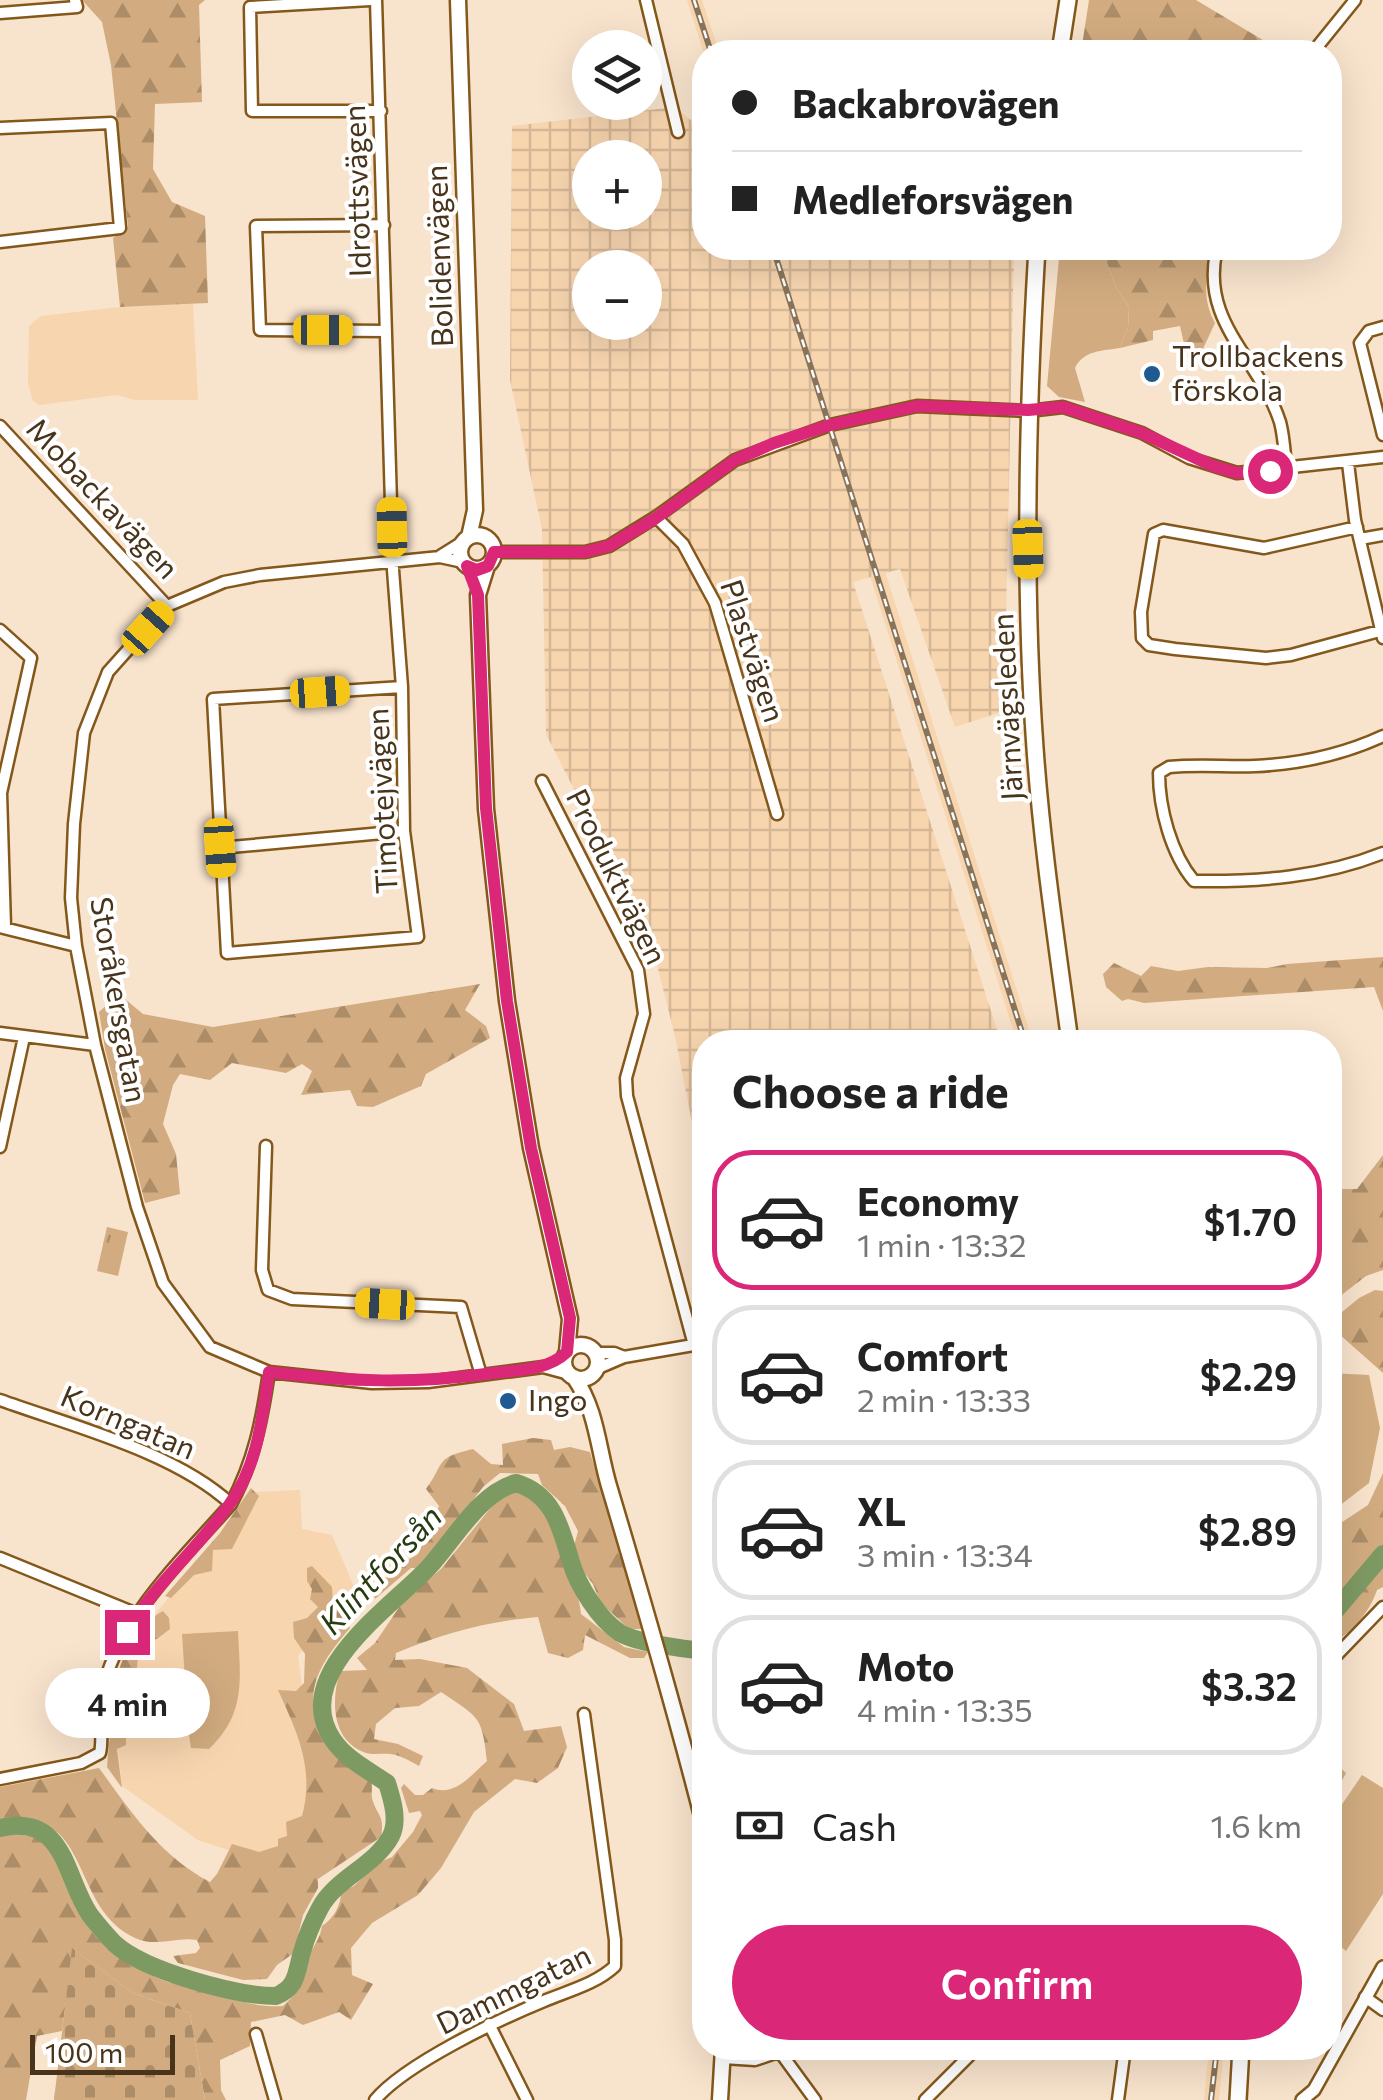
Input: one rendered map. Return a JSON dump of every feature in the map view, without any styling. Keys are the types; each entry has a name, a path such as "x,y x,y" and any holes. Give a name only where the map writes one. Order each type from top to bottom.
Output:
{"main road":[{"name":"Bolidenvägen","path":"458,0 476,510 486,537"},
{"path":"1062,40 1068,0"},
{"name":"Järnvägsleden","path":"1036,260 1028,410 1032,681 1050,901 1068,1030"},
{"name":"Bolidenvägen","path":"466,539 476,510"},
{"path":"478,595 491,559 486,537 466,539 460,552 478,595 486,808 507,1001 531,1148 570,1318 593,1360 590,1401 607,1480 664,1667 692,1777"},
{"path":"465,564 477,570 491,559"},
{"path":"570,1318 564,1364 590,1401"},
{"path":"566,1354 574,1346 593,1360"},
{"path":"571,1376 585,1378 593,1360"},
{"path":"720,2100 723,2060"},
{"path":"1238,2100 1240,2060"}],"street":[{"path":"0,13 77,8 75,0"},
{"path":"373,0 250,8 252,111 381,111"},
{"name":"Idrottsvägen","path":"373,0 381,111 392,561"},
{"path":"646,0 678,132"},
{"path":"1322,40 1354,0"},
{"path":"0,128 111,122 120,228 0,242"},
{"path":"384,225 256,226 260,330 386,330"},
{"path":"1216,260 1212,278 1216,304 1280,422 1286,470"},
{"path":"1383,326 1369,332 1360,344 1383,435"},
{"path":"491,559 585,552 609,546 656,518 735,460 830,425 918,406 1028,410 1063,407 1142,433 1189,458 1237,473 1383,458"},
{"name":"Mobackavägen","path":"0,426 167,606"},
{"path":"1348,463 1358,533 1382,633 1266,658 1162,647 1142,638 1140,612 1154,534 1163,530 1264,548 1358,533 1383,535"},
{"name":"Plastvägen","path":"656,518 684,544 715,603 777,814"},
{"name":"Storåkersgatan","path":"440,557 466,539"},
{"name":"Storåkersgatan","path":"465,564 440,557 224,582 167,606 108,672 84,733 73,842 71,898 76,946 95,1045 136,1208 163,1283 210,1347 269,1372 372,1383 428,1382 542,1367 566,1354"},
{"name":"Timotejvägen","path":"392,561 402,687 404,831 418,936 228,952 213,699 402,687"},
{"path":"0,630 32,658 2,793 2,927 76,946"},
{"path":"1383,736 1358,747 1298,762 1169,767 1159,773 1167,824 1194,881 1314,874 1383,853"},
{"name":"Produktvägen","path":"542,780 638,970 644,1014 626,1078 627,1096 692,1317"},
{"path":"220,848 404,831"},
{"path":"0,1033 95,1045"},
{"path":"0,1147 24,1036"},
{"path":"266,1146 262,1270 268,1290 292,1299 462,1307 481,1375"},
{"path":"593,1360 692,1345"},
{"name":"Storåkersgatan","path":"542,1367 571,1376"},
{"path":"0,1779 96,1757 101,1748 100,1699 116,1651 137,1614 230,1504 254,1456 269,1372"},
{"name":"Korngatan","path":"0,1400 134,1449 210,1484 230,1504"},
{"path":"0,1558 137,1614"},
{"path":"1342,1650 1383,1608"},
{"name":"Dammgatan","path":"375,2100 423,2064 490,2024 589,1983 615,1966 615,1940 584,1714"},
{"path":"1342,2037 1383,1967"},
{"path":"1364,1996 1383,2010"},
{"path":"490,2024 527,2100"},
{"path":"256,2034 275,2100"},
{"path":"791,2060 814,2100"},
{"path":"925,2100 965,2060"},
{"path":"1118,2100 1124,2060"},
{"path":"1302,2100 1314,2090 1330,2060"}],"shaded area":[{"path":"687,0 702,0 715,40 700,40"},
{"path":"675,107 692,121 692,260 1014,260 1004,711 955,727 900,569 853,582 997,1030 692,1030 692,1123 651,941 546,734 542,529 510,380 512,126 572,119 662,120 662,109"},
{"path":"193,304 198,400 135,400 117,395 39,405 33,401 28,384 29,326 41,316"},
{"path":"837,425 1029,1030 1013,1030 824,430"},
{"path":"300,1490 302,1529 332,1535 354,1587 298,1656 315,1783 299,1855 252,1858 198,1840 122,1786 115,1719 143,1629 255,1492"},
{"path":"1208,2060 1223,2060 1219,2100 1204,2100"}],"green space":[{"path":"82,0 205,0 199,5 202,102 155,104 153,169 172,202 205,216 208,303 120,307 113,238 128,227 111,65 102,22"},
{"path":"1089,0 1196,0 1263,40 1083,40"},
{"path":"1059,260 1107,260 1116,287 1129,307 1128,327 1120,348 1088,355 1075,368 1085,402 1059,397 1047,386"},
{"path":"1210,260 1206,286 1215,323 1202,351 1187,357 1180,326 1153,331 1153,340 1120,348 1128,327 1129,307 1107,263"},
{"path":"1383,957 1383,1011 1374,987 1144,1003 1122,1001 1106,987 1103,974 1114,963 1141,976 1151,966 1178,971 1267,968"},
{"path":"480,984 465,1010 486,1026 490,1038 426,1074 421,1086 373,1107 357,1106 350,1090 301,1095 312,1071 302,1064 286,1073 232,1063 210,1080 180,1074 173,1085 163,1124 176,1154 180,1194 145,1203 99,1012 119,994 143,1014 213,1027"},
{"path":"1383,1155 1383,1270 1366,1276 1342,1295 1342,1189 1357,1189"},
{"path":"107,1227 128,1232 118,1276 97,1271"},
{"path":"1375,1290 1383,1291 1383,1373 1342,1337 1342,1312"},
{"path":"1342,1374 1369,1375 1380,1428 1369,1483 1342,1504"},
{"path":"533,1438 551,1440 554,1450 570,1447 590,1452 643,1629 629,1629 600,1602 573,1550 578,1531 565,1506 542,1485 538,1474 500,1473 483,1487 421,1568 411,1568 375,1599 372,1589 382,1575 418,1554 439,1506 426,1489 442,1462 473,1449 491,1464 503,1465 502,1444"},
{"path":"1383,1473 1383,1587 1342,1637 1342,1522 1368,1505"},
{"path":"251,1488 259,1496 232,1549 213,1550 212,1571 194,1575 171,1598 165,1596 220,1533"},
{"path":"519,1488 533,1496 549,1518 570,1570 581,1614 624,1647 648,1652 644,1658 630,1658 585,1635 583,1650 568,1658 548,1653 538,1617 465,1629 396,1653 395,1660 420,1659 467,1668 514,1704 524,1731 561,1726 567,1747 558,1768 537,1783 515,1779 474,1812 441,1868 418,1895 372,1923 351,1948 352,1975 373,1984 351,2020 339,2012 303,2025 285,2015 251,2022 250,2046 220,2060 221,2090 226,2100 205,2100 190,2013 133,1993 73,1949 62,2031 37,2036 26,2100 0,2100 0,1836 22,1835 45,1841 59,1858 90,1929 134,1966 168,1982 249,2003 283,2006 300,1986 322,1926 336,1912 341,1892 354,1886 377,1863 392,1857 413,1832 422,1815 420,1811 409,1813 401,1788 404,1784 415,1795 423,1795 432,1788 448,1790 487,1761 476,1719 441,1692 419,1706 395,1708 376,1724 374,1739 398,1744 423,1756 419,1766 397,1756 369,1754 354,1747 337,1718 335,1694 340,1671 367,1670 357,1658 375,1643 404,1600 441,1569 502,1494"},
{"path":"312,1566 332,1587 333,1603 350,1628 319,1674 313,1695 315,1711 327,1744 371,1782 372,1798 381,1820 381,1837 318,1879 318,1888 303,1915 294,1953 277,1965 267,1979 243,1980 178,1963 173,1956 196,1953 200,1948 197,1940 143,1941 114,1923 99,1904 67,1843 52,1828 30,1820 0,1821 0,1787 99,1768 161,1846 210,1882 232,1844 259,1852 278,1846 278,1839 287,1836 286,1822 302,1816 305,1799 302,1751 278,1690 296,1691 304,1683 305,1654 294,1638 293,1622 307,1618 318,1607 310,1599 312,1589 307,1581 307,1568"},
{"path":"163,1611 169,1618 170,1629 157,1639 143,1641 132,1684 138,1686 138,1691 126,1697 127,1706 137,1711 131,1717 112,1721 114,1690 123,1658 140,1630"},
{"path":"238,1631 240,1679 230,1722 209,1749 191,1748 179,1681 185,1679 182,1634"},
{"path":"110,1733 126,1733 126,1745 117,1749 122,1788 107,1767"},
{"path":"1362,1775 1383,1788 1383,1894 1346,1951 1342,1948 1342,1804"},
{"path":"72,1948 133,1993 190,2013 205,2100 54,2100"}],"waterway":[{"name":"Klintforsån","path":"0,1828 22,1826 51,1839 90,1915 129,1954 192,1980 238,1992 276,1996 292,1983 310,1930 327,1898 375,1856 393,1830 394,1810 387,1783 338,1747 323,1716 324,1691 334,1667 370,1622 429,1567 490,1497 516,1483 539,1495 554,1514 584,1591 604,1619 628,1637 692,1649"},
{"name":"Klintforsån","path":"1342,1603 1383,1554"}],"railway":[{"path":"694,0 707,40"},
{"path":"777,260 1021,1030"},
{"path":"1211,2100 1216,2060"}],"place":[{"name":"Trollbackens förskola","path":"1152,374"},
{"name":"Ingo","path":"508,1401"}],"route":[{"path":"127,1632 137,1614 230,1504 242,1484 262,1424 269,1372 372,1383 428,1382 542,1367 567,1352 570,1318 531,1148 507,1001 486,808 478,595 467,566 477,570 488,566 494,552 585,552 609,546 656,518 735,460 830,425 918,406 1028,410 1063,407 1142,433 1213,466 1237,473 1270,471"}]}
